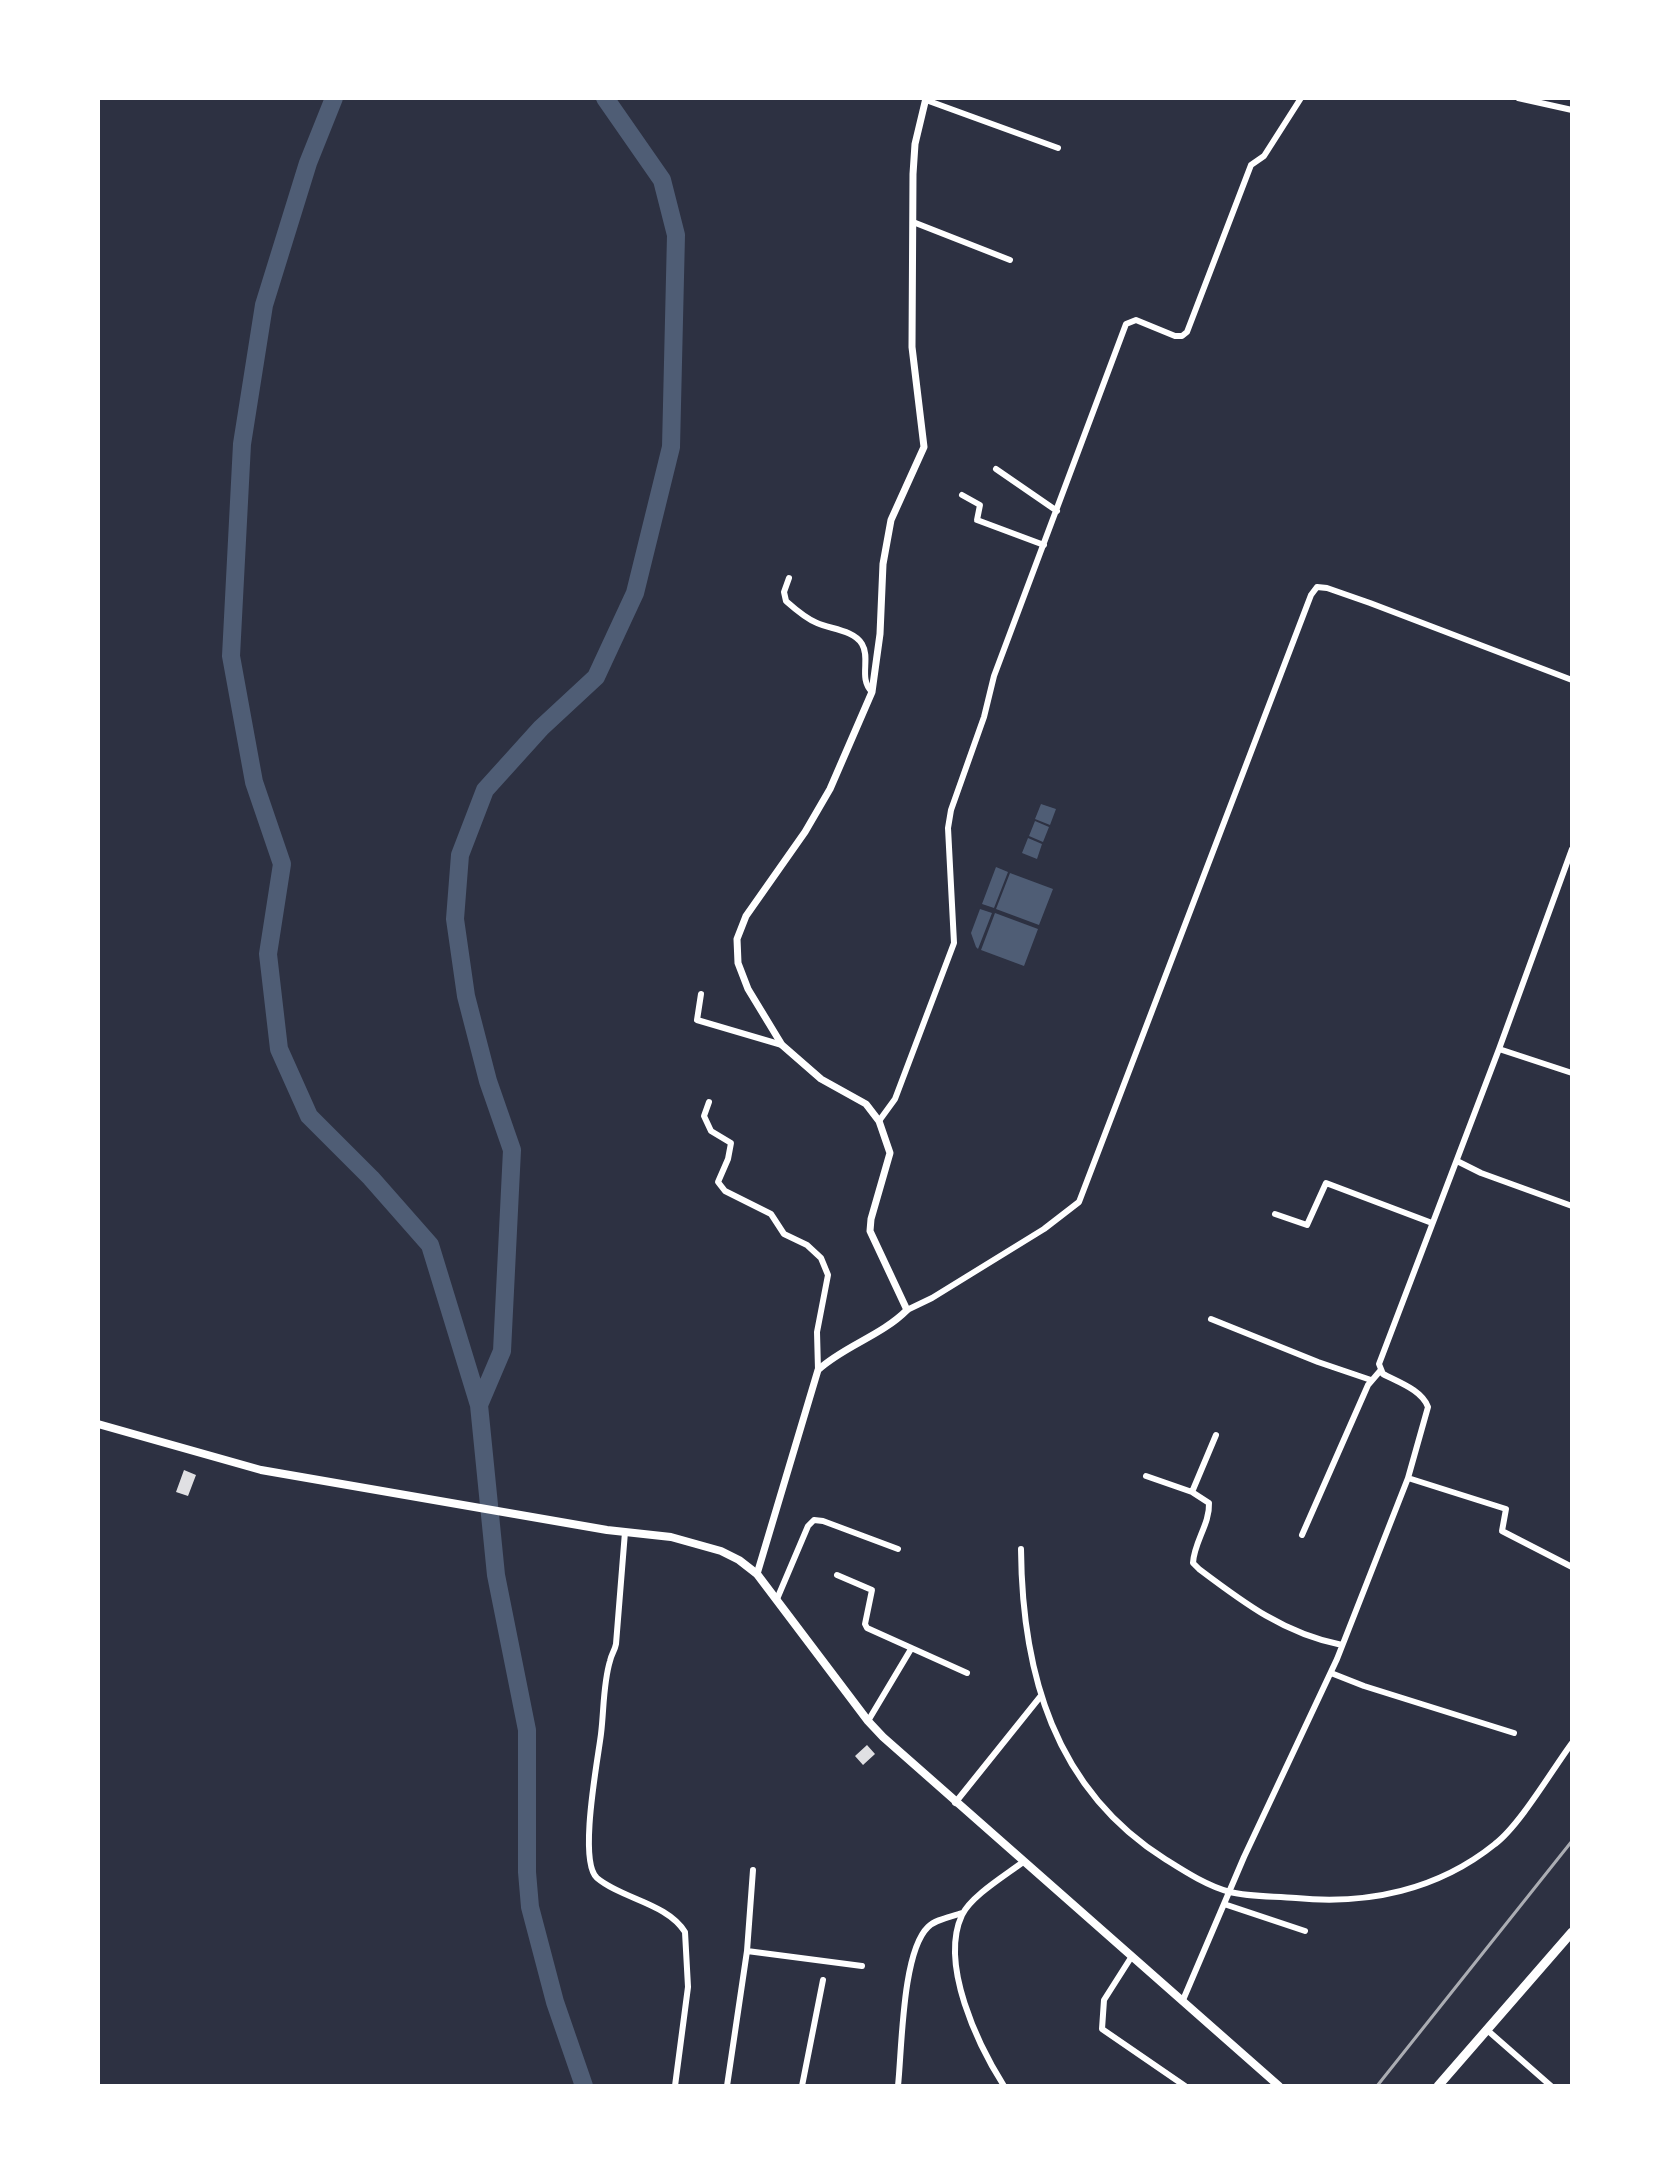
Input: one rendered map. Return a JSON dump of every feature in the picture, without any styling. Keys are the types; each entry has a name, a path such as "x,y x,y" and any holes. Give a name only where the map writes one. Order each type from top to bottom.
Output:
{"main road":[{"path":"98,1424 261,1470 607,1530 671,1537 739,1560 757,1574 868,1721 955,1803 1279,2086"},
{"path":"1438,2086 1572,1932"}],"street":[{"path":"879,1121 895,1099 954,943 948,819 981,726 994,676 1126,324 1136,320 1175,336 1187,332 1251,165 1264,156 1301,98"},
{"path":"1518,98 1572,110"},
{"path":"907,1310 870,1231 890,1153 879,1121 866,1104 821,1079 782,1045 748,989 738,963 737,939 746,916 805,832 830,789 872,692 880,634 883,564 891,520 924,447 912,347 913,159 926,99 1058,148"},
{"path":"913,222 1010,260"},
{"path":"996,469 1057,511"},
{"path":"962,495 980,505 977,520 1044,545"},
{"path":"789,578 784,592 786,601 815,623 851,634 862,642 865,682 872,692"},
{"path":"818,1370 828,1360 896,1321 907,1310 1044,1229 1079,1202 1306,607 1317,587 1370,603 1572,680"},
{"path":"1302,1535 1371,1380 1380,1371 1382,1354 1572,849"},
{"path":"701,994 697,1020 782,1045"},
{"path":"1499,1049 1572,1073"},
{"path":"709,1102 704,1116 711,1131 731,1143 718,1182 725,1191 771,1214 784,1234 807,1245 821,1258 828,1275 817,1332 818,1370 757,1574"},
{"path":"1457,1161 1481,1173 1572,1206"},
{"path":"1275,1214 1307,1225 1326,1183 1432,1223"},
{"path":"1211,1319 1371,1380"},
{"path":"1183,2000 1229,1892 1331,1673 1408,1478 1428,1407 1419,1394 1380,1371"},
{"path":"1192,1492 1216,1435"},
{"path":"1146,1476 1192,1492 1209,1503 1210,1512 1193,1554 1193,1563 1199,1569 1248,1607 1284,1625 1342,1645"},
{"path":"1408,1478 1506,1509 1502,1531 1572,1567"},
{"path":"777,1599 808,1526 814,1520 898,1549"},
{"path":"625,1532 616,1644 606,1680 591,1804 591,1867 598,1878 662,1912 681,1925 685,1932 688,1987 675,2086"},
{"path":"1021,1549 1025,1629 1040,1697 1068,1756 1109,1813 1143,1845 1182,1870 1229,1892 1332,1902 1375,1898 1418,1887 1463,1868 1499,1842 1572,1743"},
{"path":"837,1575 872,1590 865,1624 867,1628 967,1673"},
{"path":"868,1721 911,1649"},
{"path":"1331,1673 1387,1694 1428,1704 1514,1733"},
{"path":"955,1803 1040,1697"},
{"path":"898,2086 915,1944 932,1923 962,1913 976,1898 1023,1862"},
{"path":"727,2086 747,1951 753,1870"},
{"path":"1224,1904 1305,1931"},
{"path":"962,1913 956,1961 963,1997 976,2038 1004,2086"},
{"path":"747,1951 862,1966"},
{"path":"1132,1956 1104,2000 1102,2029 1185,2086"},
{"path":"802,2086 823,1980"},
{"path":"1486,2029 1551,2086"}],"water":[{"path":"1041,804 1056,809 1050,825 1035,819"},
{"path":"1035,821 1049,827 1043,842 1029,836"},
{"path":"1028,838 1042,844 1037,859 1022,853"},
{"path":"996,867 1008,872 994,908 982,904"},
{"path":"1010,873 1053,889 1039,925 996,909"},
{"path":"980,909 992,913 978,949 971,933"},
{"path":"995,913 1038,929 1024,966 981,950"}],"building":[{"path":"184,1470 196,1475 188,1496 176,1492"},
{"path":"867,1745 875,1754 863,1765 855,1756"}],"waterway":[{"path":"334,98 308,163 264,305 242,444 231,656 254,782 282,864 268,954 279,1049 309,1116 371,1178 430,1245 479,1405 496,1575 527,1730 527,1872 530,1907 555,2002 584,2086"},
{"path":"479,1405 502,1351 512,1150 488,1081 466,996 455,919 460,855 485,790 541,728 596,677 635,593 671,447 676,235 662,180 605,98"}],"railway":[{"path":"1377,2086 1572,1841"}]}
